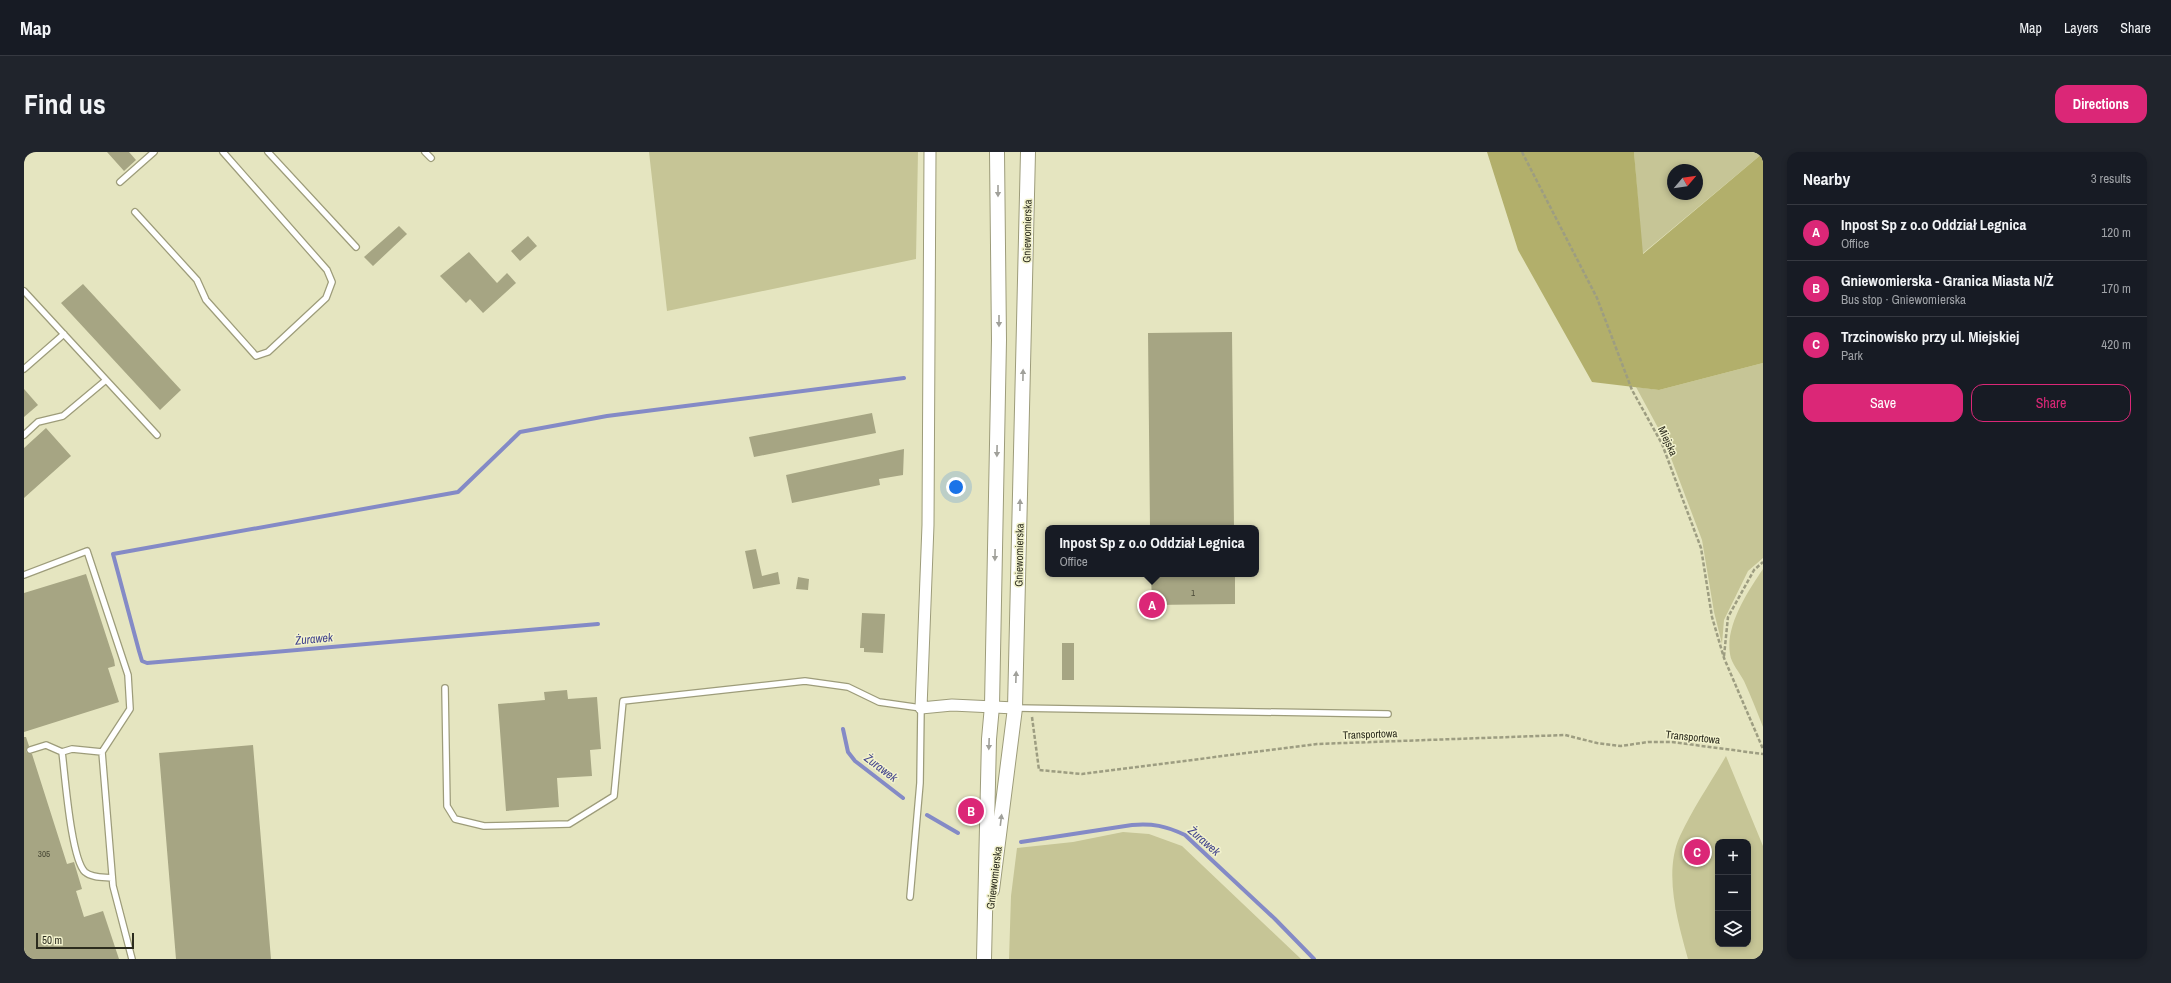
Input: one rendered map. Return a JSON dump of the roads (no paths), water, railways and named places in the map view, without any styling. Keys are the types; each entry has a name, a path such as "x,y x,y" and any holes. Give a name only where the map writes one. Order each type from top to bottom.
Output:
{"street":[{"path":"930,152 928,525 921,708 952,705 1015,708"},
{"name":"Gniewomierska","path":"984,958 989,739 992,706 999,340 997,152"},
{"name":"Gniewomierska","path":"984,958 1015,708 1028,152"}],"lane":[{"path":"120,182 154,152"},
{"path":"134,212 197,280 206,300 256,356 268,352 326,298 332,282 328,270 223,152"},
{"path":"268,152 356,247"},
{"path":"425,152 431,158"},
{"path":"24,291 157,435"},
{"path":"24,370 64,334"},
{"path":"24,435 38,422 63,416 106,380"},
{"path":"24,575 87,551 128,675 130,709 102,752 112,878 132,959"},
{"path":"444,688 447,806 455,819 484,826 569,824 614,796 623,701 805,681 848,687 879,702 921,708 920,783 910,897"},
{"path":"1015,708 1388,714"},
{"path":"30,750 46,745 62,752 72,749 102,752"},
{"path":"62,752 76,856 85,872 93,876 112,878"}],"waterway":[{"path":"598,624 147,663 142,661 113,554 458,492 520,432 607,416 904,378"},
{"name":"Żurawek","path":"843,729 848,752 855,761 903,798"},
{"name":"Żurawek","path":"927,815 958,833"},
{"name":"Żurawek","path":"1021,842 1139,824 1165,827 1178,832 1185,835 1275,919 1314,959"}],"place":[{"name":"Inpost Sp z o.o Oddział Legnica","path":"1152,605"},
{"name":"Gniewomierska - Granica Miasta N/Ż","path":"971,811"},
{"name":"Trzcinowisko przy ul. Miejskiej","path":"1697,852"}]}
